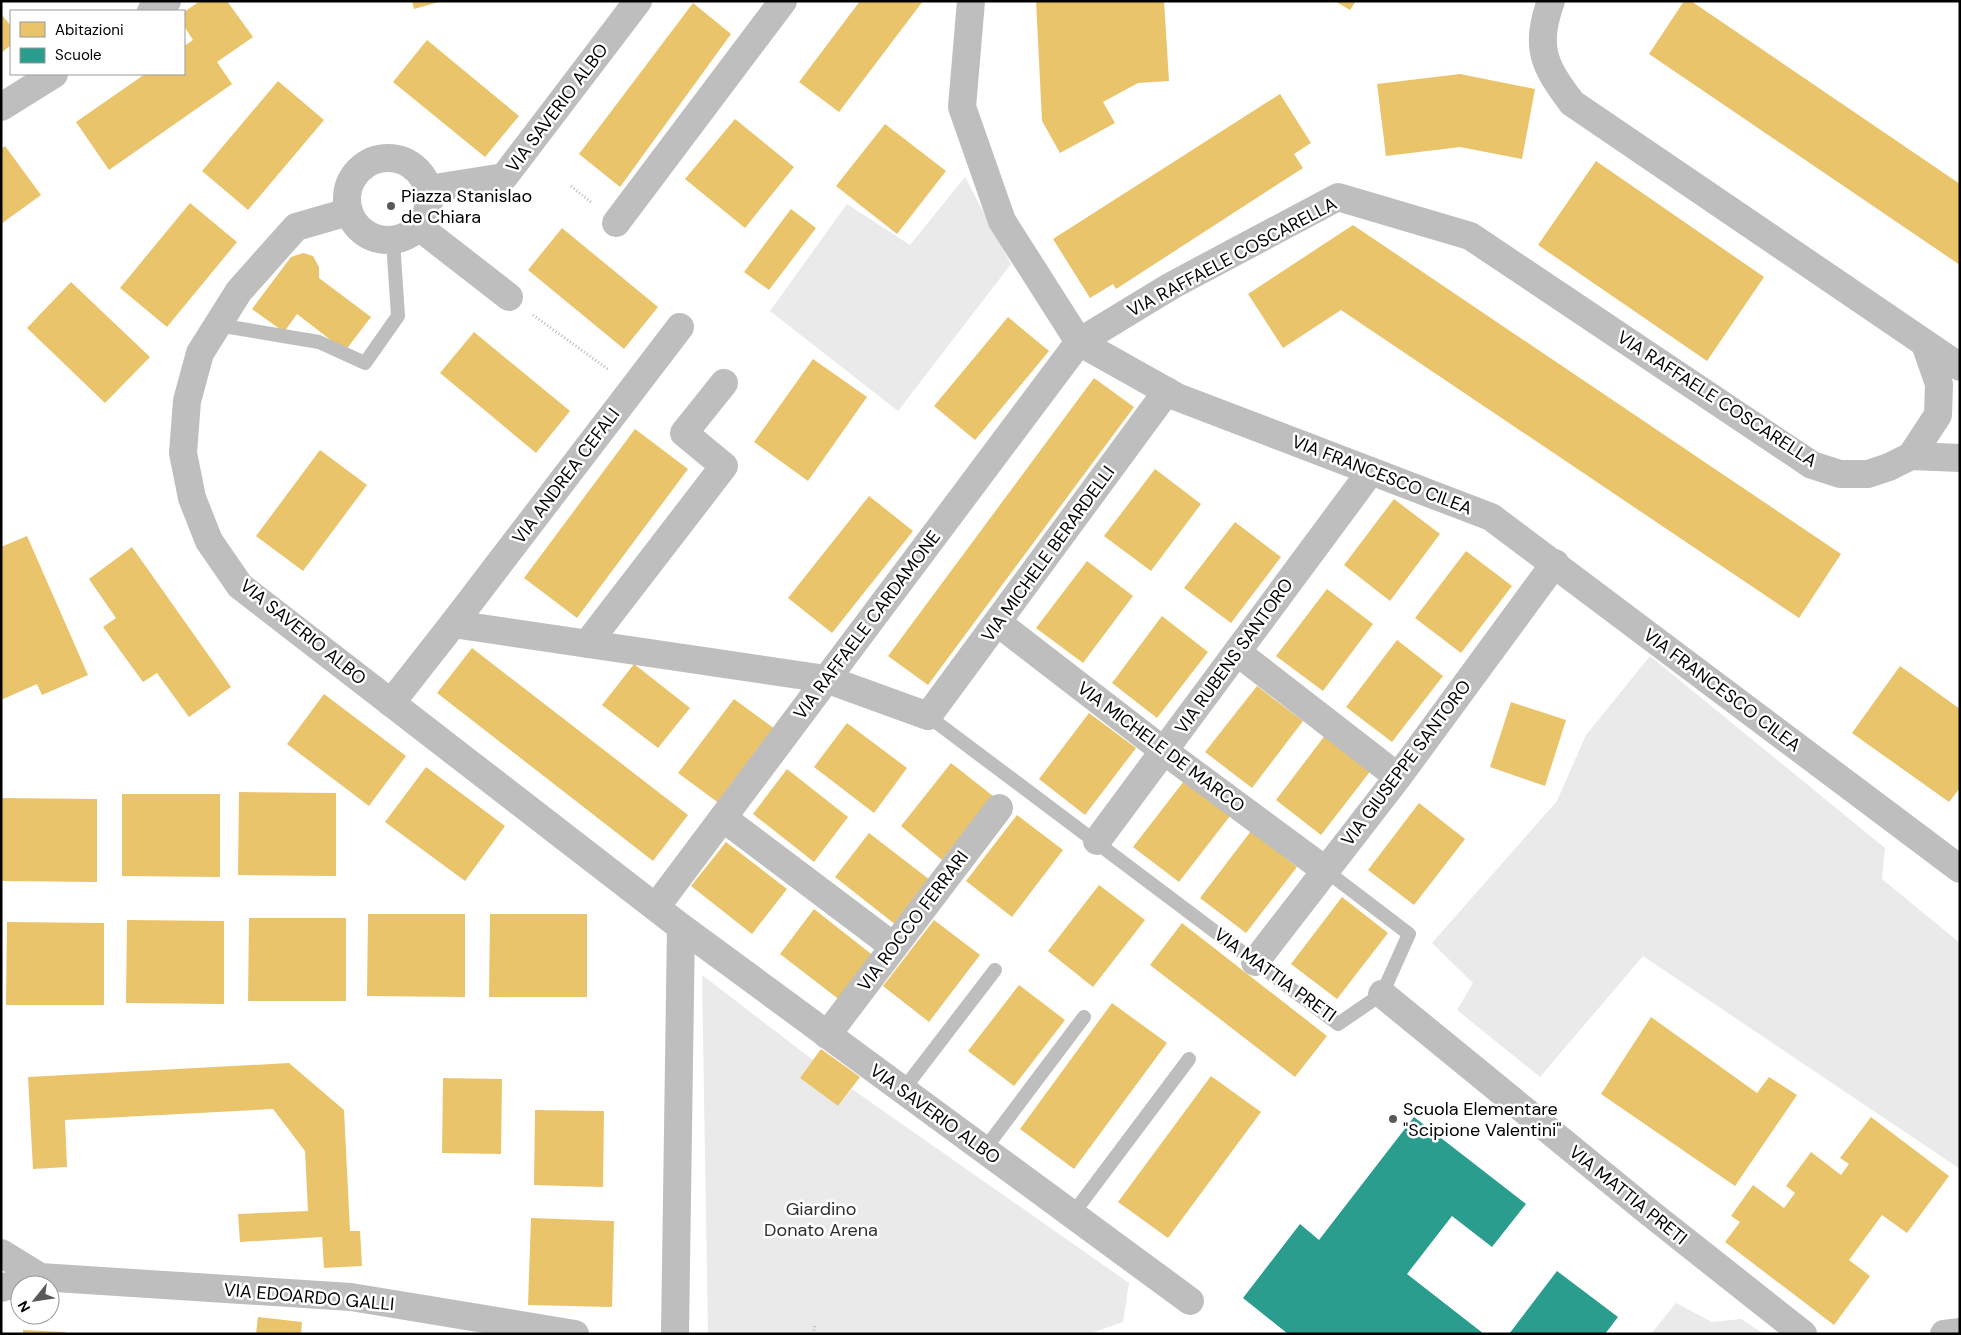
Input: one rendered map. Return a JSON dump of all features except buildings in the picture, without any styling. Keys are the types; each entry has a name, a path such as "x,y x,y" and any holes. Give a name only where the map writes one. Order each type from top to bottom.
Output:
{"street":[{"path":"153,10 167,1"},
{"name":"VIA SAVERIO ALBO","path":"428,189 504,177 638,1"},
{"path":"616,223 782,1"},
{"name":"VIA FRANCESCO CILEA","path":"971,1 962,107 1002,221 1079,342 1177,396 1491,517 1555,563 1960,869"},
{"path":"1551,1 1542,31 1542,52 1554,79 1572,103 1960,367"},
{"path":"1,107 52,75"},
{"path":"377,159 404,160 423,177 428,189 429,202 426,215 418,227 407,236 394,240 380,240 366,235 356,225 348,212 346,198 349,184 356,173 366,164 377,159"},
{"name":"VIA RAFFAELE COSCARELLA","path":"1079,342 1171,286 1338,197 1470,236 1812,465 1840,474 1868,474 1889,467 1911,456 1938,416 1939,384 1925,344"},
{"name":"VIA SAVERIO ALBO","path":"348,212 296,227 239,291 200,353 187,401 183,452 192,498 209,540 240,586 681,927 1190,1301"},
{"path":"418,227 509,297"},
{"name":"VIA ANDREA CEFALI","path":"391,703 680,327"},
{"name":"VIA RAFFAELE CARDAMONE","path":"656,907 1079,342"},
{"path":"587,644 724,466 684,434 724,383"},
{"name":"VIA MICHELE BERARDELLI","path":"928,716 1167,390"},
{"path":"1911,456 1960,458"},
{"name":"VIA RUBENS SANTORO","path":"1097,841 1371,472"},
{"name":"VIA GIUSEPPE SANTORO","path":"1255,962 1398,777 1555,563"},
{"name":"VIA MICHELE DE MARCO","path":"998,623 1164,751 1325,870"},
{"path":"453,624 826,679 928,716"},
{"path":"1237,652 1398,777"},
{"name":"VIA ROCCO FERRARI","path":"827,1035 999,808"},
{"path":"723,818 893,946"},
{"path":"675,1334 681,927"},
{"name":"VIA MATTIA PRETI","path":"1382,994 1634,1200 1803,1334"},
{"name":"VIA EDOARDO GALLI","path":"1,1253 37,1275"},
{"name":"VIA EDOARDO GALLI","path":"60,1278 351,1297 575,1334"},
{"path":"1944,1334 1960,1332"}],"lane":[{"path":"218,325 318,342 365,363 398,316 394,240"},
{"name":"VIA MATTIA PRETI","path":"928,716 1097,841 1338,1024 1382,994"},
{"path":"1325,870 1409,934 1382,994"},
{"path":"903,1090 995,970"},
{"path":"984,1150 1084,1017"},
{"path":"1072,1215 1189,1059"}],"path":[{"path":"509,297 633,388"},
{"path":"813,1334 815,1325"}],"green space":[{"path":"965,177 1011,264 898,411 770,311 847,204 910,245"},
{"path":"1650,656 1885,848 1882,879 1960,943 1960,1169 1643,956 1540,1077 1457,1010 1473,983 1432,943 1557,801 1586,735"},
{"name":"Giardino Donato Arena","path":"702,975 813,1060 800,1078 838,1106 852,1089 1129,1283 1123,1322 1089,1334 708,1334"},
{"path":"1676,1303 1712,1322 1741,1319 1764,1334 1651,1334"}],"place":[{"name":"Piazza Stanislao de Chiara","path":"391,206"},
{"name":"Scuola Elementare \"Scipione Valentini\"","path":"1393,1119"}]}
